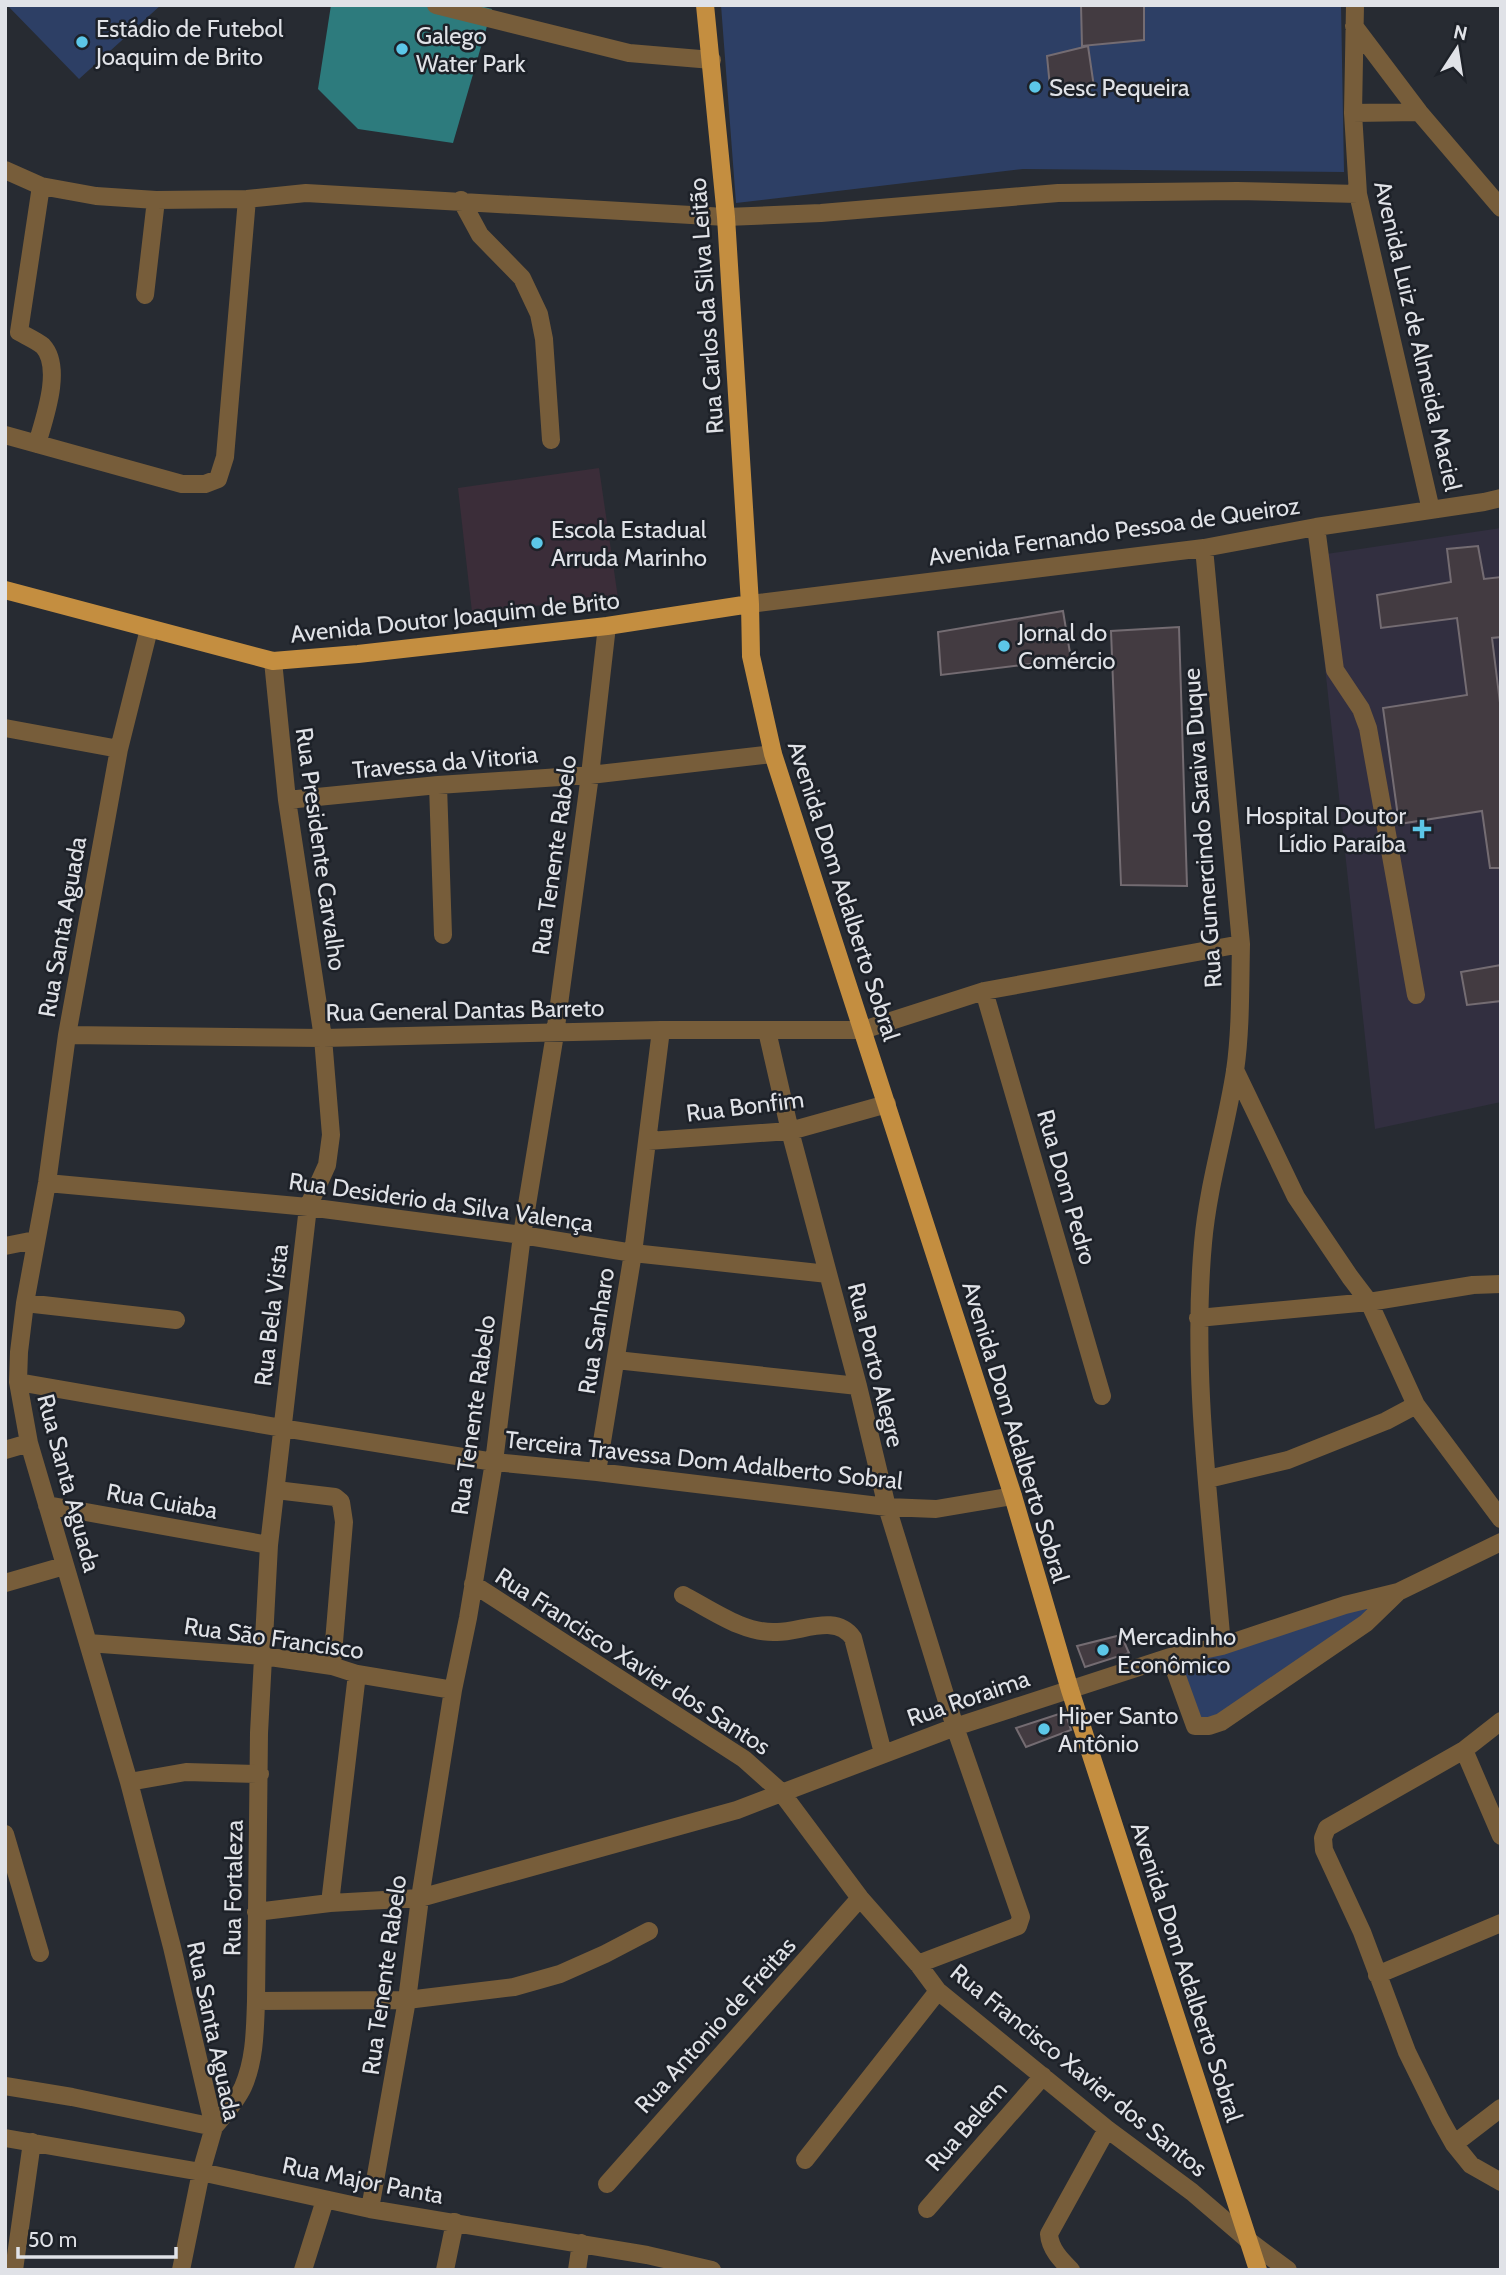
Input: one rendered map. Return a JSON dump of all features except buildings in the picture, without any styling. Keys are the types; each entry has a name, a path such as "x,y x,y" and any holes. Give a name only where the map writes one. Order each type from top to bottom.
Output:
{"main road":[{"name":"Rua Carlos da Silva Leitão","path":"705,5 726,217 750,604"},
{"name":"Avenida Doutor Joaquim de Brito","path":"5,590 273,661 607,626 750,604"},
{"name":"Avenida Dom Adalberto Sobral","path":"750,604 751,656 773,754 1013,1496 1070,1690 1258,2270"}],"street":[{"path":"436,5 629,53 712,60"},
{"name":"Avenida Luiz de Almeida Maciel","path":"1355,5 1353,113 1358,194 1431,510"},
{"path":"1354,26 1419,112 1501,208"},
{"path":"1353,113 1419,112"},
{"path":"5,170 41,186 96,196 156,200 247,199 306,193 726,217 821,213 1058,193 1237,191 1358,194"},
{"path":"37,444 51,392 50,364 43,347 12,329 41,186"},
{"path":"5,435 182,484 205,484 218,479 225,457 247,199"},
{"path":"145,295 156,200"},
{"path":"461,200 480,235 522,278 539,314 544,338 551,440"},
{"name":"Avenida Fernando Pessoa de Queiroz","path":"750,604 1204,548 1316,527 1495,501"},
{"path":"1316,527 1335,670 1361,709 1368,728 1416,995"},
{"name":"Rua Gumercindo Saraiva Duque","path":"1204,548 1241,944 1235,1070 1208,1196 1198,1318 1202,1416 1222,1646"},
{"name":"Rua Tenente Rabelo","path":"370,2209 407,2000 420,1898 453,1690 494,1462 522,1236 555,1034 607,626"},
{"name":"Rua Santa Aguada","path":"149,629 119,749 67,1035 47,1183 25,1303 18,1382 29,1443 129,1782 172,1947 214,2127 201,2172 181,2270"},
{"name":"Rua Presidente Carvalho","path":"273,661 287,800 323,1038 331,1135 327,1165 309,1207"},
{"path":"5,728 119,749"},
{"name":"Travessa da Vitoria","path":"287,800 438,785 590,775 773,754"},
{"path":"438,785 443,935"},
{"name":"Rua General Dantas Barreto","path":"67,1035 323,1038 661,1030 863,1030 984,991 1241,944"},
{"name":"Rua Dom Pedro","path":"984,991 1102,1396"},
{"name":"Rua Sanharo","path":"597,1472 634,1253 661,1030"},
{"name":"Rua Porto Alegre","path":"766,1031 887,1507 955,1727 1021,1917 1018,1926 918,1964"},
{"path":"1235,1070 1296,1198 1369,1302 1416,1405 1501,1519"},
{"name":"Rua Bonfim","path":"648,1141 790,1131 887,1104"},
{"name":"Rua Desiderio da Silva Valença","path":"47,1183 309,1207 634,1253 828,1274"},
{"name":"Rua Bela Vista","path":"282,1428 309,1207"},
{"path":"5,1246 36,1240"},
{"path":"1198,1318 1369,1302 1473,1285 1501,1284"},
{"path":"25,1303 176,1320"},
{"path":"616,1360 858,1385"},
{"name":"Terceira Travessa Dom Adalberto Sobral","path":"18,1382 494,1462 887,1507 936,1508 1013,1496"},
{"path":"1208,1479 1288,1460 1374,1426 1416,1405"},
{"name":"Rua Fortaleza","path":"214,2127 243,2087 255,2036 259,1733 269,1545 282,1428"},
{"path":"5,1450 29,1443"},
{"path":"276,1490 335,1497 341,1502 344,1522 332,1666"},
{"name":"Rua Cuiaba","path":"47,1505 269,1545"},
{"path":"1170,1657 1195,1726 1209,1726 1221,1722 1366,1623 1398,1592 1501,1542"},
{"path":"5,1583 64,1566"},
{"name":"Rua Francisco Xavier dos Santos","path":"472,1584 744,1759 781,1792 860,1898 938,1991 1107,2129 1192,2192 1288,2270"},
{"name":"Rua Roraima","path":"256,1912 330,1903 420,1898 737,1810 955,1727 1170,1657 1222,1646 1345,1605 1398,1592"},
{"name":"Rua Roraima","path":"683,1595 761,1633 831,1624 843,1627 853,1638 883,1753"},
{"name":"Rua São Francisco","path":"88,1643 263,1656 332,1666 357,1674 453,1690"},
{"path":"330,1903 357,1674"},
{"path":"1501,1721 1464,1750 1328,1828 1323,1838 1327,1857 1362,1933 1407,2052 1454,2144 1471,2165 1501,2182"},
{"path":"1464,1750 1501,1836"},
{"path":"129,1782 186,1772 260,1774"},
{"path":"5,1834 40,1953"},
{"name":"Rua Antonio de Freitas","path":"607,2185 860,1898"},
{"path":"1377,1975 1501,1923"},
{"path":"256,2001 407,2000 514,1987 571,1969 649,1931"},
{"path":"805,2160 938,1991"},
{"name":"Rua Belem","path":"927,2209 1043,2076"},
{"path":"5,2087 72,2097 214,2127"},
{"path":"1454,2144 1501,2108"},
{"path":"1071,2270 1060,2260 1049,2234 1107,2129"},
{"name":"Rua Major Panta","path":"5,2138 201,2172 370,2209 647,2255 712,2270"},
{"path":"14,2270 32,2142"},
{"path":"303,2270 325,2200"},
{"path":"445,2270 455,2222"},
{"path":"577,2270 581,2243"}],"shaded area":[{"name":"Estádio de Futebol Joaquim de Brito","path":"7,5 161,5 79,79"},
{"name":"Galego Water Park","path":"331,5 476,5 492,9 453,143 358,129 318,89"},
{"name":"Sesc Pequeira","path":"721,5 1341,5 1344,172 1023,169 736,203"},
{"name":"Escola Estadual Arruda Marinho","path":"599,468 618,598 472,612 458,488"},
{"name":"Hospital Doutor Lídio Paraíba","path":"1501,528 1501,1102 1375,1129 1313,556"},
{"path":"1398,1592 1203,1727 1170,1657"}],"place":[{"name":"Estádio de Futebol Joaquim de Brito","path":"82,42"},
{"name":"Galego Water Park","path":"402,49"},
{"name":"Sesc Pequeira","path":"1035,87"},
{"name":"Escola Estadual Arruda Marinho","path":"537,543"},
{"name":"Jornal do Comércio","path":"1004,646"},
{"name":"Hospital Doutor Lídio Paraíba","path":"1422,829"},
{"name":"Mercadinho Econômico","path":"1103,1650"},
{"name":"Hiper Santo Antônio","path":"1044,1729"}]}
